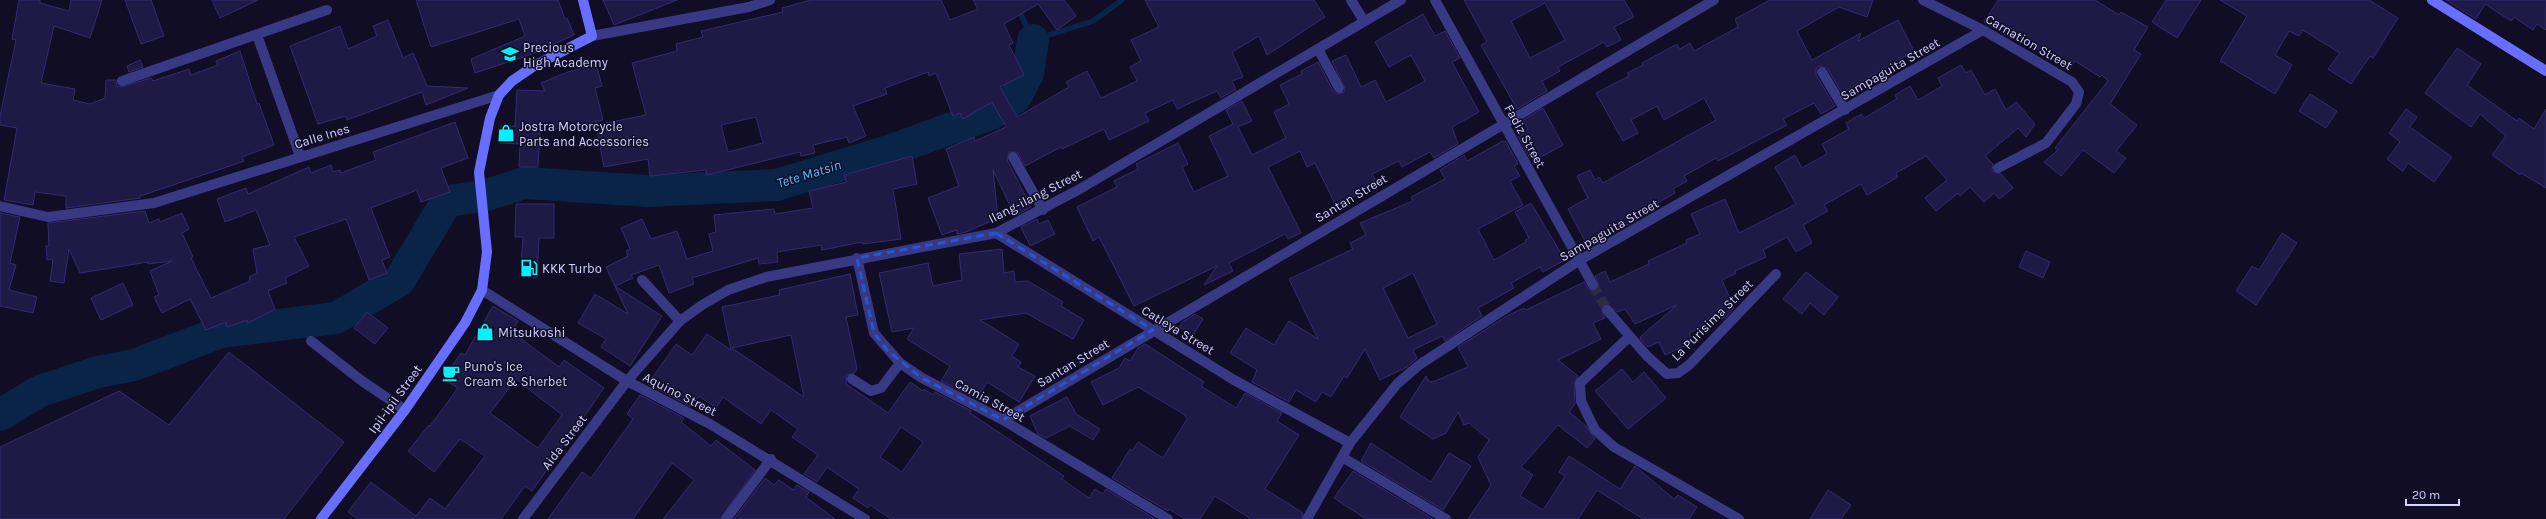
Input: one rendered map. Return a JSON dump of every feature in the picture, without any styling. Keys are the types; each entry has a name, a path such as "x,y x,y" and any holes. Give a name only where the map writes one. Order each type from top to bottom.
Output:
{"street":[{"path":"583,0 592,36"},
{"path":"499,95 512,81 534,66 592,36 749,7 770,0"},
{"path":"1351,0 1364,21"},
{"name":"Ilang-ilang Street","path":"627,381 680,321 702,305 734,288 766,277 857,258 996,233 1043,210 1400,0"},
{"name":"Fadiz Street","path":"1435,0 1593,285"},
{"name":"Santan Street","path":"1003,420 1503,123 1714,0"},
{"name":"Carnation Street","path":"1923,0 1983,30 2072,82 2079,92 2076,104 2046,143 1998,168"},
{"path":"2432,0 2546,71"},
{"path":"122,81 327,10"},
{"name":"Sampaguita Street","path":"1307,519 1350,443 1397,384 1420,364 1580,260 1983,30"},
{"path":"257,35 300,156"},
{"path":"1318,49 1339,88"},
{"path":"1822,72 1845,110"},
{"name":"Calle Ines","path":"0,206 48,217 154,203 300,156 499,95"},
{"name":"Ipil-ipil Street","path":"321,519 405,410 465,323 482,290 487,252 479,172 490,118 499,95"},
{"path":"1013,157 1043,210"},
{"name":"Catleya Street","path":"996,233 1234,380 1350,443"},
{"name":"Camia Street","path":"857,258 874,334 900,363 922,378 1003,420 1168,519"},
{"name":"La Purisima Street","path":"1629,337 1667,374 1678,373 1689,366 1776,274"},
{"path":"642,280 680,321"},
{"name":"Aquino Street","path":"482,290 627,381 710,424 771,459 865,519"},
{"path":"1607,310 1629,337 1580,384 1580,401 1595,430 1614,447 1739,519"},
{"path":"311,341 362,381 405,410"},
{"path":"852,379 871,391 881,388 900,363"},
{"name":"Aida Street","path":"522,519 627,381"},
{"path":"1342,457 1446,519"},
{"path":"726,519 771,459"}],"highlighted area":[{"path":"996,233 1153,330 1003,420 922,378 887,350 874,333 857,258"}],"building":[{"path":"19,0 40,0 40,3 69,11 71,0 102,0 90,38 54,26 41,83 75,89 73,100 90,104 105,98 106,80 116,80 117,86 121,87 151,78 153,81 189,69 191,75 218,65 216,61 240,51 257,104 259,103 274,145 242,157 244,161 140,196 140,198 66,208 66,196 35,192 33,205 4,200 17,128 0,125 0,116 16,40 12,39"},
{"path":"125,0 151,0 164,36 141,44"},
{"path":"212,0 258,0 220,18"},
{"path":"416,0 558,0 565,19 567,18 574,35 532,54 475,73 471,59 525,36 519,19 431,47"},
{"path":"603,0 677,0 614,25"},
{"path":"811,0 941,0 950,20 978,9 973,0 1064,0 1076,16 1057,30 1038,4 1004,24 1013,43 1009,45 1024,75 1000,87 1017,117 1069,87 1066,82 1087,71 1101,98 1137,81 1130,67 1141,61 1131,40 1159,27 1145,0 1314,0 1325,17 1267,55 1259,36 1232,52 1243,77 1232,81 1236,89 1221,98 1217,91 1177,109 1173,100 1145,113 1149,121 1109,140 1104,129 1062,149 1061,147 1025,166 1017,152 1009,152 1007,160 1031,207 1015,216 993,170 998,218 966,232 957,234 957,230 942,235 928,198 959,186 946,149 974,137 975,141 1006,127 992,102 963,119 960,113 953,116 936,73 929,76 928,72 885,88 887,94 853,106 866,136 849,143 847,137 813,145 815,153 801,156 800,152 707,175 706,170 650,176 648,159 604,167 596,125 646,115 632,63 677,51 676,44 703,37 701,31 783,12 782,8","holes":["756,117 763,143 728,152 721,125"]},
{"path":"1464,0 1624,0 1634,17 1614,27 1621,40 1607,47 1604,42 1558,67 1560,71 1542,81 1547,91 1517,109 1481,45 1487,42","holes":["1545,3 1565,40 1530,58 1511,21"]},
{"path":"1770,0 1873,0 1867,17 1839,7 1797,31 1812,60 1861,33 1858,41 1898,20 1914,51 1842,93 1827,68 1819,66 1816,69 1816,75 1835,106 1821,114 1814,103 1783,119 1787,125 1718,161 1716,158 1684,176 1687,181 1673,189 1675,193 1642,212 1644,216 1588,247 1568,209 1588,198 1577,176 1590,170 1595,180 1599,177 1603,183 1716,120 1704,98 1664,120 1657,106 1631,120 1638,133 1623,141 1596,93 1629,76 1627,73 1643,65 1642,63 1677,44 1680,49 1690,43 1694,51 1738,27 1735,19"},
{"path":"1998,0 2095,0 2119,15 2121,12 2148,27 2134,50 2141,54 2110,104 2137,125 2116,151 2126,158 2114,173 2083,150 2061,176 2044,162 2058,150 2055,148 2108,81 2102,75 2100,77 2075,61 2069,70 2012,33 2009,37 1984,22"},
{"path":"2166,0 2201,0 2177,38 2152,22"},
{"path":"2220,0 2369,0 2398,18 2373,58 2370,56 2351,84 2328,69 2340,53 2303,30 2299,36 2289,31 2275,55 2292,65 2275,94 2220,61 2247,16"},
{"path":"2446,0 2546,0 2546,30 2537,24 2533,30 2514,17 2511,21 2485,4 2476,19"},
{"path":"1423,14 1435,36 1445,31 1460,58 1452,62 1479,112 1452,127 1458,144 1434,158 1430,152 1402,167 1399,161 1372,174 1378,184 1336,206 1315,163 1307,167 1300,151 1268,167 1301,233 1288,239 1285,234 1229,263 1233,271 1204,285 1217,266 1134,306 1099,237 1093,241 1077,207 1117,187 1114,181 1138,169 1136,164 1178,143 1188,164 1182,167 1194,192 1228,176 1209,136 1233,124 1226,110 1242,101 1252,121 1238,127 1252,155 1286,138 1274,112 1289,104 1280,85 1302,74 1301,71 1318,62 1333,91 1338,94 1344,92 1345,88 1332,61 1346,55 1361,87 1375,80 1386,102 1425,81 1411,55 1389,67 1375,42"},
{"path":"388,20 403,58 413,53 427,86 468,88 426,105 422,92 347,120 346,116 318,124 290,46 340,26 348,49 377,36 373,26"},
{"path":"2457,48 2481,64 2467,85 2517,121 2519,118 2534,129 2546,109 2546,188 2521,173 2520,175 2492,155 2506,136 2480,114 2471,127 2425,93"},
{"path":"140,60 143,67 129,72 127,66"},
{"path":"596,64 602,86 595,88 603,120 568,128 540,130 538,167 519,167 520,144 500,143 501,126 515,126 517,90 545,91 541,83 568,72"},
{"path":"1961,65 1966,73 1971,70 1985,95 1995,89 2006,110 2016,102 2035,124 2026,137 2018,128 1985,156 1993,164 1992,171 2001,174 2013,188 1999,199 1994,193 1984,202 1970,187 1960,196 1958,193 1936,211 1925,198 1947,180 1926,156 1896,173 1898,177 1867,195 1861,184 1824,205 1828,211 1803,225 1812,243 1796,252 1787,237 1763,250 1766,257 1735,271 1736,273 1722,280 1734,308 1726,317 1689,333 1693,342 1665,355 1659,342 1648,347 1641,340 1640,337 1677,305 1635,324 1625,309 1617,312 1606,304 1601,308 1605,318 1593,323 1601,339 1558,360 1578,376 1574,383 1575,404 1569,412 1586,426 1595,439 1587,448 1558,425 1521,467 1533,475 1520,496 1543,510 1565,476 1559,472 1569,456 1620,489 1635,466 1674,499 1678,495 1697,507 1689,519 1643,519 1597,490 1578,519 1468,519 1491,485 1478,457 1489,440 1469,423 1464,425 1458,412 1446,433 1433,439 1400,417 1426,376 1429,382 1435,381 1468,367 1458,347 1507,316 1524,308 1526,310 1584,282 1589,290 1596,291 1599,285 1595,276 1605,271 1610,282 1649,264 1648,261 1687,243 1686,240 1700,234 1691,214 1725,199 1739,233 1796,204 1775,167 1795,155 1802,168 1827,154 1822,144 1849,129 1846,123 1861,114 1864,118 1897,99 1895,95 1910,86 1918,100 1942,86 1938,78"},
{"path":"2310,94 2337,111 2326,128 2299,111"},
{"path":"1543,108 1563,145 1539,158 1537,154 1530,158 1518,136 1528,130 1523,120"},
{"path":"2406,109 2417,117 2410,127 2452,157 2434,182 2408,163 2403,171 2387,159 2400,142 2389,133"},
{"path":"455,122 468,158 441,168 450,192 421,202 417,190 371,208 390,257 382,260 387,273 369,280 346,219 294,237 309,266 285,278 287,283 268,291 275,309 248,323 247,320 227,327 226,322 206,330 190,299 162,313 154,297 159,295 150,271 172,261 148,264 148,262 80,273 69,249 64,283 50,281 53,259 47,260 46,246 49,246 48,223 145,211 149,223 159,219 160,222 182,213 189,229 182,233 193,257 191,258 211,298 250,281 249,277 257,273 253,249 270,245 256,210 225,222 217,199 246,188 248,194 309,167 311,173 331,165 333,172 340,170 341,173 376,160 373,152"},
{"path":"1503,141 1506,142 1518,164 1514,166 1520,176 1510,181 1523,205 1478,229 1494,260 1526,242 1525,240 1529,238 1515,212 1531,203 1565,260 1543,272 1540,267 1511,283 1514,288 1478,308 1482,316 1445,341 1442,336 1413,350 1417,358 1407,367 1380,380 1365,349 1347,378 1344,376 1331,397 1322,392 1316,402 1296,390 1289,402 1252,382 1257,370 1230,353 1246,328 1274,345 1289,321 1318,339 1289,279 1353,249 1350,243 1366,235 1360,223 1413,201 1411,197 1445,179 1440,170 1464,155 1467,161","holes":["1413,273 1437,324 1408,338 1383,288"]},
{"path":"912,156 917,184 893,189 901,239 863,244 862,242 822,250 821,245 777,252 778,262 759,264 758,258 692,278 694,284 669,293 659,265 631,275 633,278 615,286 662,316 630,366 601,347 606,339 578,323 595,294 628,314 606,267 628,256 626,251 630,249 621,228 642,219 651,239 677,231 687,259 713,251 709,234 716,232 714,215 774,209 775,214 813,208 809,191 847,182 844,175"},
{"path":"516,204 554,204 554,238 539,238 537,278 520,277 523,237 515,237"},
{"path":"0,213 20,217 10,263 16,265 9,290 37,297 33,313 0,306"},
{"path":"1037,219 1039,224 1048,220 1055,234 1030,246 1021,227"},
{"path":"2282,233 2297,243 2256,305 2236,291 2252,266 2259,270"},
{"path":"1002,249 1004,273 1014,271 1015,282 1028,281 1063,302 1061,306 1084,320 1073,339 1026,313 980,320 1019,344 1012,356 1021,362 1018,367 1035,376 1019,402 987,382 977,399 941,381 950,366 907,339 914,328 892,332 879,273 928,263 933,286 962,280 959,254"},
{"path":"2026,251 2050,262 2043,278 2019,267"},
{"path":"1806,272 1838,297 1824,315 1810,303 1802,314 1783,299"},
{"path":"850,274 858,315 846,317 857,369 854,373 847,375 846,384 888,413 910,382 923,391 924,389 933,395 935,392 971,411 970,413 1064,476 1062,479 1089,498 1095,489 1103,494 1106,489 1155,519 891,519 870,505 868,508 853,498 859,489 827,467 817,482 804,474 818,455 792,437 798,429 771,410 761,424 723,397 716,408 699,396 691,407 648,384 676,344 692,355 707,334 731,350 722,307 780,295 779,290","holes":["791,335 804,397 732,348","901,427 923,442 902,472 880,457"]},
{"path":"123,283 133,305 101,320 91,298"},
{"path":"493,306 518,321 512,332 559,367 564,360 604,388 532,491 525,486 501,519 358,519 348,512 371,482 416,516 430,498 445,509 485,456 460,439 434,472 408,451 429,425 430,426 458,388 443,379 461,353 465,355","holes":["516,379 562,415 538,448 490,413"]},
{"path":"367,312 388,328 375,344 354,328"},
{"path":"1195,314 1203,319 1193,335 1179,327 1182,322"},
{"path":"1145,344 1204,382 1201,386 1236,408 1245,393 1282,413 1277,421 1299,435 1265,489 1303,513 1301,519 1251,519 1215,496 1200,519 1185,519 1169,509 1168,511 1112,478 1130,449 1132,451 1138,442 1163,458 1187,419 1185,415 1138,387 1103,405 1091,382 1119,368 1125,358 1130,361 1138,348"},
{"path":"229,352 344,442 284,519 0,519 0,447 119,391 169,425"},
{"path":"1622,369 1633,382 1644,372 1666,398 1628,429 1595,391"},
{"path":"640,395 684,418 681,422 711,446 716,440 755,470 720,519 663,519 694,480 672,463 633,519 548,519 582,472 591,478 633,419 627,414"},
{"path":"1067,397 1076,414 1100,429 1093,440 1070,426 1046,438 1038,434 1030,416"},
{"path":"1371,443 1431,482 1449,453 1471,466 1443,510 1361,461"},
{"path":"1353,471 1433,519 1366,519 1334,498"},
{"path":"765,478 774,485 779,480 793,490 797,485 809,492 806,497 835,519 734,519"},
{"path":"1828,490 1851,505 1841,519 1810,519"}],"waterway":[{"path":"1014,0 1033,40 1093,21 1122,0"},
{"name":"Tete Matsin","path":"0,415 40,391 98,372 134,365 221,332 336,318 399,281 447,201 483,196 525,183 648,191 777,185 888,151 991,114 1015,98 1028,74 1033,40"}],"tunnel":[{"path":"1593,285 1607,310"}],"place":[{"name":"Precious High Academy","path":"510,54"},
{"name":"Jostra Motorcycle Parts and Accessories","path":"506,133"},
{"name":"KKK Turbo","path":"529,268"},
{"name":"Mitsukoshi","path":"485,332"},
{"name":"Puno's Ice Cream & Sherbet","path":"451,373"}]}
